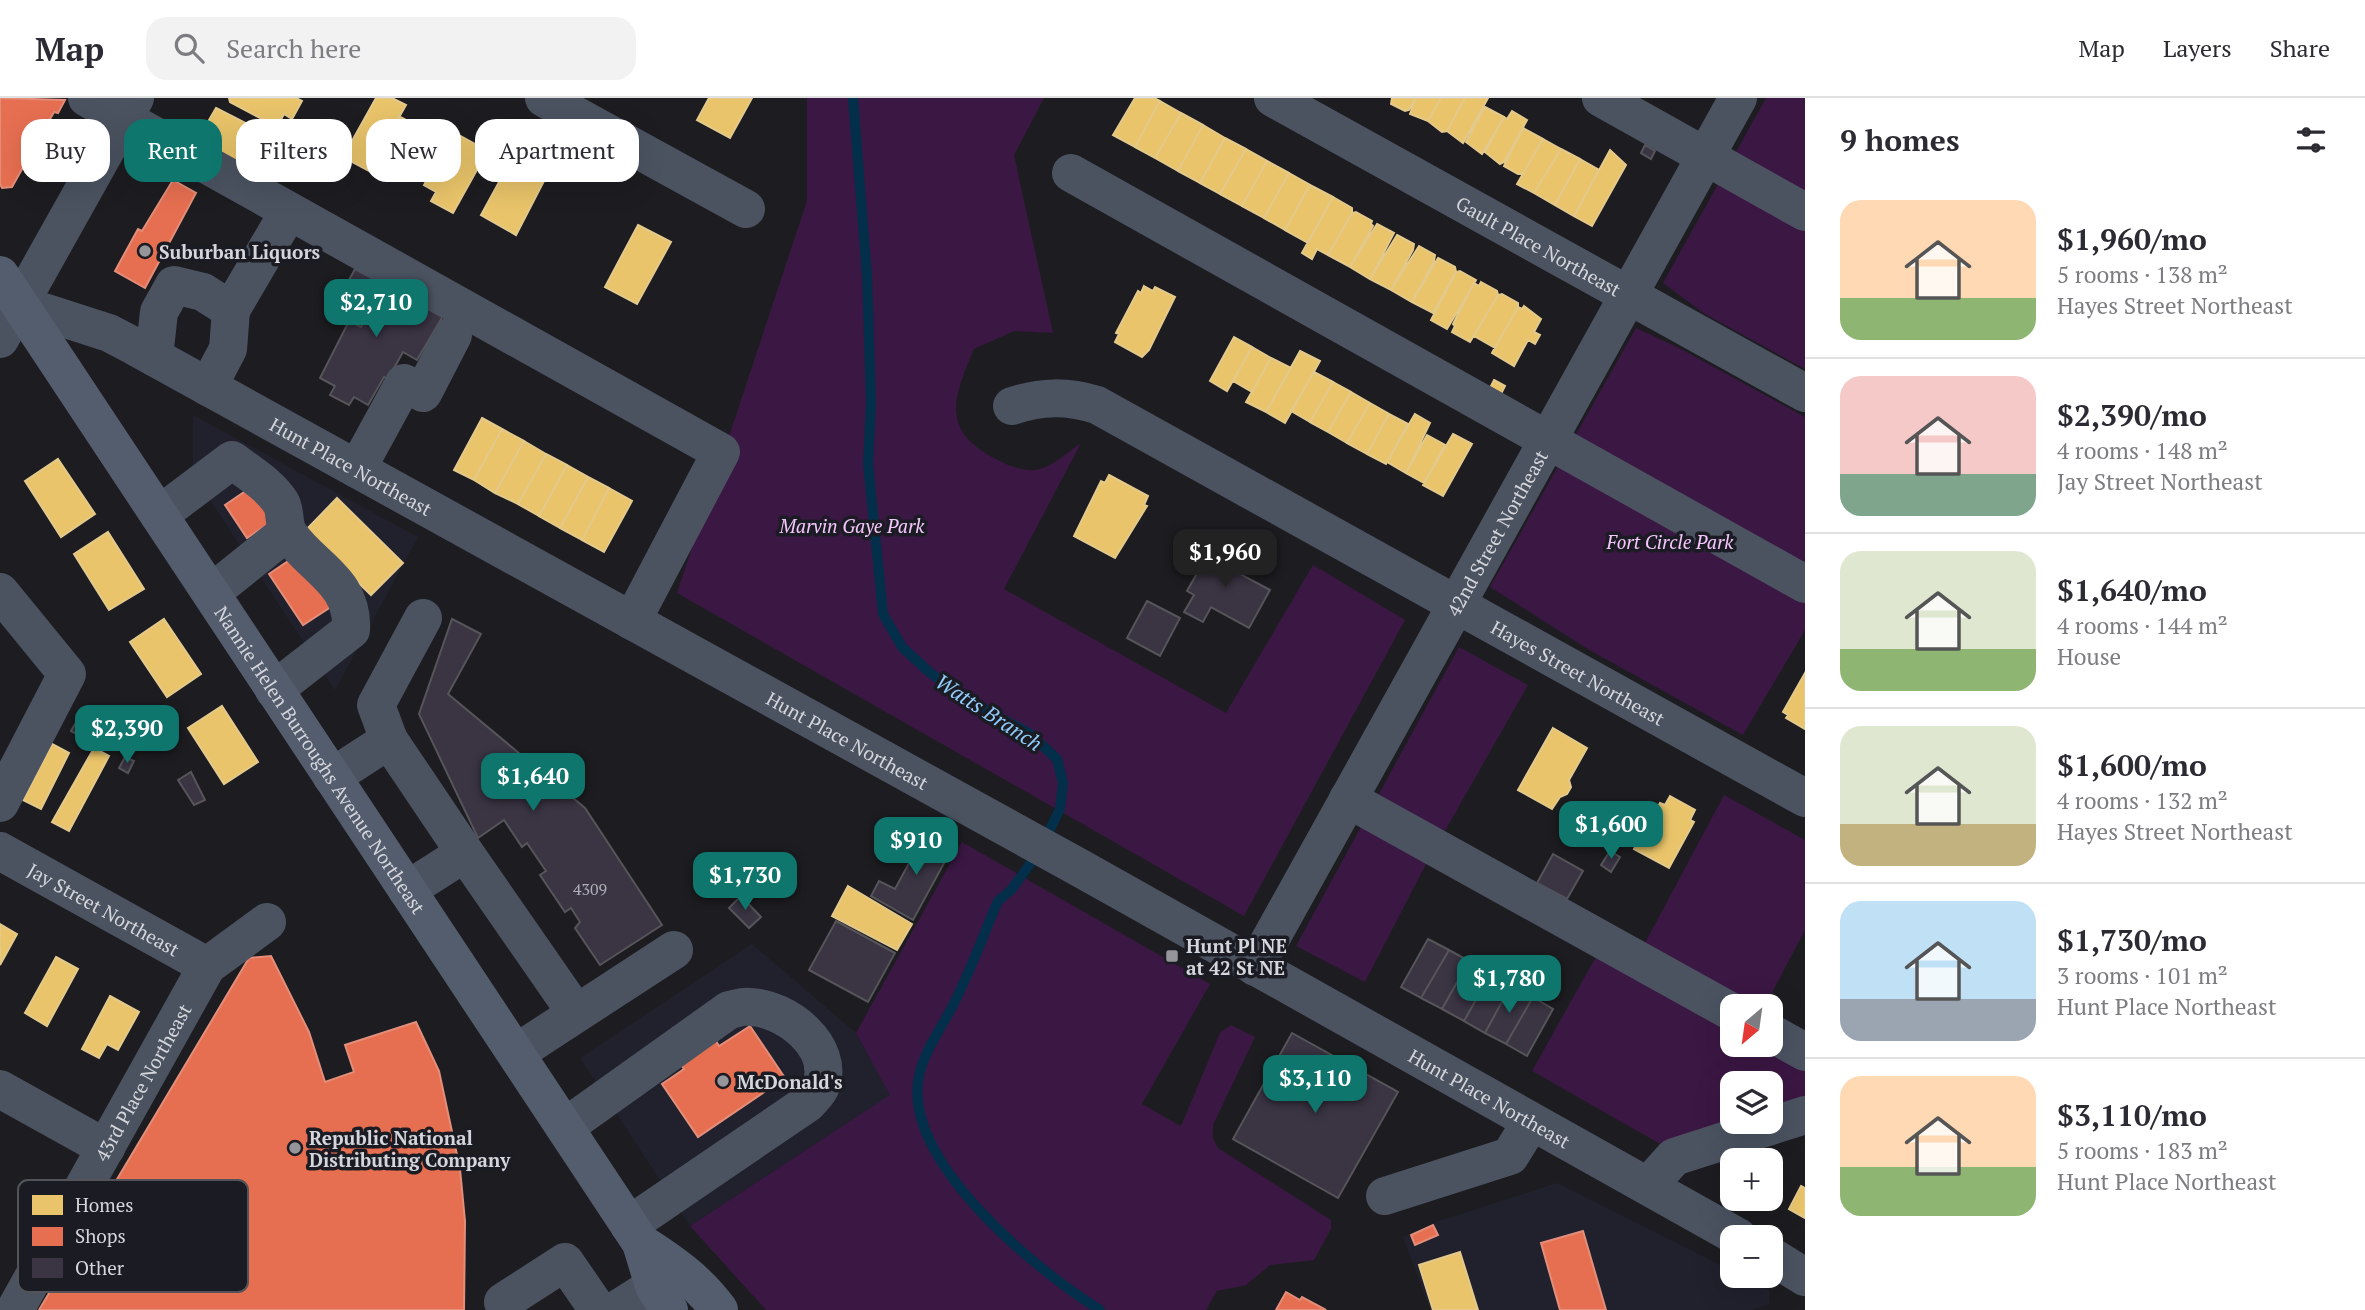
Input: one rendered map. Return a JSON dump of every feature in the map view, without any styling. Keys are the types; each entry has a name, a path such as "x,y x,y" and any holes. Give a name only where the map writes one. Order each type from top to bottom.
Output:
{"main road":[{"name":"Nannie Helen Burroughs Avenue Northeast","path":"10,290 635,1234 661,1298"},
{"name":"Nannie Helen Burroughs Avenue Northeast","path":"635,1234 704,1290 719,1310"}],"street":[{"path":"88,98 130,108 289,211 721,452 632,621"},
{"path":"544,98 746,209"},
{"name":"Gault Place Northeast","path":"1273,98 1805,393"},
{"path":"1601,98 1805,212"},
{"name":"42nd Street Northeast","path":"1255,967 1738,98"},
{"path":"0,339 10,290 130,108"},
{"path":"1071,173 1805,583"},
{"path":"208,387 228,349 231,310 289,211"},
{"path":"154,357 159,312 174,285 203,292 231,310"},
{"name":"Hunt Place Northeast","path":"10,290 109,333 154,357 986,816 1720,1227"},
{"path":"357,469 404,383 423,393 453,335"},
{"name":"Hayes Street Northeast","path":"1012,406 1046,397 1063,397 1097,405 1805,797"},
{"path":"159,515 232,460 272,492 282,505 287,532 334,579 352,610 351,630 274,690"},
{"path":"211,593 287,532"},
{"path":"0,592 67,674 0,803"},
{"path":"423,618 376,705 388,740 576,1013"},
{"path":"332,777 388,740"},
{"path":"1348,799 1720,1005"},
{"name":"Jay Street Northeast","path":"0,851 208,966"},
{"path":"407,890 465,853"},
{"path":"208,966 267,922"},
{"path":"516,1054 674,950"},
{"name":"43rd Place Northeast","path":"88,1180 208,966"},
{"path":"565,1128 729,1010 751,1007 788,1019 808,1036 821,1054 821,1087 808,1103 635,1234"},
{"path":"1783,1040 1805,1052"},
{"path":"0,1089 106,1148"},
{"path":"1648,1186 1674,1157 1805,1115"},
{"path":"1385,1196 1510,1156 1531,1122"},
{"path":"503,1302 565,1262 598,1310"},
{"path":"1783,1263 1805,1277"},
{"name":"43rd Place Northeast","path":"15,1310 25,1292"},
{"path":"616,1310 661,1298"}],"shaded area":[{"path":"193,415 418,537 335,690 193,474"},
{"path":"752,944 856,1033 891,1095 690,1226 580,1058"},
{"path":"1557,1183 1720,1265 1720,1288 1769,1290 1769,1304 1752,1310 1430,1310 1403,1237 1439,1221"}],"green space":[{"name":"Marvin Gaye Park","path":"807,98 1044,98 1014,155 1053,333 1014,331 974,349 960,384 956,413 967,438 1002,462 1019,468 1035,470 1045,467 1081,443 1004,589 1226,713 1313,565 1405,620 1244,916 677,593 807,201"},
{"path":"1766,98 1805,98 1805,369 1705,314 1663,283"},
{"name":"Fort Circle Park","path":"1636,328 1679,348 1805,417 1805,630 1743,735 1591,651 1490,587"},
{"path":"1459,647 1528,685 1425,866 1365,982 1296,946"},
{"path":"1724,795 1805,840 1805,930 1771,994 1720,994 1720,1057 1783,1057 1783,1052 1805,1064 1805,1103 1783,1109 1783,1071 1720,1071 1720,1126 1662,1145 1532,1071 1597,955 1629,973"},
{"path":"962,842 1210,984 1142,1104 1181,1126 1220,1033 1231,1025 1255,1037 1213,1125 1213,1138 1218,1148 1331,1220 1331,1229 1314,1260 1270,1265 1246,1285 1217,1291 1206,1310 766,1310 690,1226 890,1095 856,1033"}],"building: Homes":[{"path":"229,98 296,98 302,101 292,119 284,114 281,119 262,119 230,102"},
{"path":"376,98 392,98 406,105 398,119 366,119 366,169 352,162 352,141"},
{"path":"709,98 752,98 730,138 697,120"},
{"path":"1135,98 1154,98 1160,101 1135,147 1113,135"},
{"path":"1392,98 1416,98 1409,110 1405,111 1391,104"},
{"path":"1416,98 1441,98 1428,121 1410,114"},
{"path":"1441,98 1465,98 1447,131 1442,132 1428,121"},
{"path":"1465,98 1488,98 1463,143 1447,131"},
{"path":"1160,101 1181,113 1155,158 1135,147"},
{"path":"1485,107 1504,117 1482,154 1466,142"},
{"path":"216,108 238,119 236,163 222,155 222,119 210,119"},
{"path":"1512,111 1527,120 1504,162 1500,164 1485,152 1504,117 1507,119"},
{"path":"1181,113 1203,125 1178,171 1155,158"},
{"path":"1203,125 1225,138 1200,183 1178,171"},
{"path":"1523,128 1543,139 1523,174 1518,174 1504,166"},
{"path":"461,136 475,144 475,173 453,213 431,201 436,192 424,185 426,182 461,182"},
{"path":"1225,138 1246,149 1220,194 1200,183"},
{"path":"1543,139 1561,149 1534,193 1517,184"},
{"path":"1246,149 1267,161 1242,206 1220,194"},
{"path":"1561,149 1580,159 1555,205 1534,193"},
{"path":"1610,150 1626,165 1592,226 1574,216"},
{"path":"1580,159 1599,170 1574,216 1555,205"},
{"path":"1267,161 1289,173 1264,218 1242,206"},
{"path":"1289,173 1310,185 1285,230 1264,218"},
{"path":"499,182 543,182 516,235 481,215"},
{"path":"1310,185 1333,197 1308,243 1285,230"},
{"path":"1333,197 1352,208 1352,213 1328,255 1317,249 1312,259 1302,253"},
{"path":"1356,212 1372,221 1373,226 1350,267 1328,255 1352,213"},
{"path":"1377,224 1394,233 1370,279 1350,267"},
{"path":"638,225 671,242 637,304 605,287"},
{"path":"1397,235 1414,244 1391,290 1370,279"},
{"path":"1419,246 1435,255 1412,302 1391,290"},
{"path":"1438,258 1455,267 1456,272 1433,313 1412,302"},
{"path":"1460,271 1476,280 1447,329 1431,320 1456,272"},
{"path":"1481,282 1497,291 1498,295 1470,342 1452,332 1455,326 1453,324 1474,283 1479,286"},
{"path":"1144,286 1153,291 1155,287 1175,297 1149,350 1142,357 1115,342 1119,334 1116,333 1138,291 1141,293"},
{"path":"1502,294 1518,303 1518,307 1495,348 1474,336 1498,295"},
{"path":"1524,306 1541,319 1534,332 1540,335 1535,344 1528,340 1514,366 1492,353 1518,307 1522,309"},
{"path":"1234,337 1252,347 1227,391 1210,381"},
{"path":"1252,347 1271,358 1252,392 1233,381"},
{"path":"1300,351 1320,361 1285,423 1266,412"},
{"path":"1271,358 1291,368 1266,412 1246,402"},
{"path":"1314,372 1333,382 1310,422 1291,411"},
{"path":"1494,380 1505,386 1500,396 1489,390"},
{"path":"1333,382 1351,392 1328,432 1310,422"},
{"path":"1351,392 1370,403 1347,443 1328,432"},
{"path":"1370,403 1389,414 1367,454 1347,443"},
{"path":"1389,414 1408,424 1386,464 1367,454"},
{"path":"1415,414 1430,423 1406,473 1387,462"},
{"path":"482,418 502,429 474,480 454,470"},
{"path":"502,429 524,441 495,493 474,480"},
{"path":"1453,434 1472,444 1443,496 1423,485"},
{"path":"1427,435 1445,445 1424,483 1406,473"},
{"path":"524,441 546,454 518,504 495,493"},
{"path":"546,454 567,465 539,516 518,504"},
{"path":"58,459 95,514 61,537 25,481"},
{"path":"567,465 588,477 560,528 539,516"},
{"path":"1109,475 1148,496 1144,505 1147,506 1115,558 1074,536 1101,481 1105,483"},
{"path":"588,477 609,488 582,540 560,528"},
{"path":"609,488 632,501 604,552 582,540"},
{"path":"337,498 403,563 371,595 305,531"},
{"path":"108,532 144,589 109,610 74,554"},
{"path":"164,619 201,674 167,697 130,642"},
{"path":"1805,673 1805,729 1786,718 1788,715 1783,712"},
{"path":"222,706 258,762 224,784 188,728"},
{"path":"1553,728 1587,748 1569,780 1571,787 1567,794 1560,797 1552,809 1518,790"},
{"path":"52,744 69,753 41,809 23,800"},
{"path":"94,748 109,756 69,831 52,822"},
{"path":"1670,796 1695,810 1690,820 1694,822 1669,868 1634,849 1660,803 1665,805"},
{"path":"848,886 912,924 897,950 832,916"},
{"path":"0,924 17,934 0,965"},
{"path":"56,957 78,969 47,1026 25,1013"},
{"path":"110,996 139,1012 118,1050 107,1044 99,1058 82,1049"},
{"path":"1801,1186 1805,1188 1805,1218 1789,1209"},
{"path":"1460,1252 1478,1310 1433,1310 1419,1265"}],"building: Shops":[{"path":"0,98 65,100 58,113 54,112 50,119 21,119 21,171 12,187 2,188"},
{"name":"Suburban Liquors","path":"172,182 196,193 145,288 115,271 138,229 142,231"},
{"path":"256,484 279,517 247,538 225,505"},
{"path":"303,551 337,603 303,625 269,574"},
{"name":"Republic National Distributing Company","path":"271,956 309,1032 325,1082 354,1072 345,1045 416,1022 439,1071 460,1169 465,1221 464,1310 39,1310 50,1292 248,1292 248,1180 117,1180 249,958"},
{"name":"McDonald's","path":"750,1026 785,1078 698,1137 662,1084 684,1069 681,1065 716,1041 719,1046"},
{"path":"1433,1225 1438,1235 1415,1245 1411,1235"},
{"path":"1583,1231 1606,1310 1560,1310 1541,1243"},
{"path":"1286,1292 1300,1300 1302,1297 1326,1310 1276,1310"}],"building: Other":[{"path":"1645,145 1655,151 1651,159 1641,153"},
{"path":"355,269 443,316 417,360 403,352 388,379 384,377 368,405 354,397 349,405 330,395 335,386 320,378 349,321 361,327 374,303 367,299 361,310 339,298"},
{"path":"1213,545 1246,562 1240,574 1270,590 1249,628 1211,607 1203,622 1184,612 1194,595 1187,591"},
{"path":"1147,601 1180,618 1160,656 1127,638"},
{"path":"452,619 481,634 448,694 585,808 662,925 600,965 575,928 580,922 571,908 565,912 540,875 546,871 527,843 522,847 504,820 478,838 419,714"},
{"path":"79,717 93,725 86,739 71,731"},
{"path":"125,757 134,761 128,773 119,768"},
{"path":"191,772 205,800 194,805 178,780"},
{"path":"927,830 954,845 913,920 871,896 879,881 895,889"},
{"path":"1610,851 1620,857 1611,872 1601,865"},
{"path":"1553,854 1583,871 1567,899 1537,883"},
{"path":"741,896 761,917 749,928 729,908"},
{"path":"836,921 895,953 868,1002 809,970"},
{"path":"1428,939 1449,950 1421,998 1401,987"},
{"path":"1449,950 1469,961 1442,1009 1421,998"},
{"path":"1469,961 1493,970 1464,1021 1442,1009"},
{"path":"1503,969 1514,975 1485,1033 1464,1021 1491,973 1498,978"},
{"path":"1511,985 1533,997 1506,1044 1485,1033"},
{"path":"1533,997 1553,1009 1527,1056 1506,1044"},
{"path":"1292,1033 1398,1092 1338,1198 1233,1139"}],"waterway":[{"name":"Watts Branch","path":"853,98 867,276 871,403 868,464 883,614 902,647 928,671 961,696 1030,734 1057,759 1063,783 1060,809 1045,839"},
{"name":"Watts Branch","path":"1038,853 1011,890 998,901 962,987 925,1056 919,1076 919,1109 931,1142 951,1176 979,1210 1042,1268 1100,1310"}],"place":[{"name":"Suburban Liquors","path":"145,251"},
{"name":"Hunt Pl NE at 42 St NE","path":"1172,956"},
{"name":"McDonald's","path":"723,1081"},
{"name":"Republic National Distributing Company","path":"295,1148"}]}
